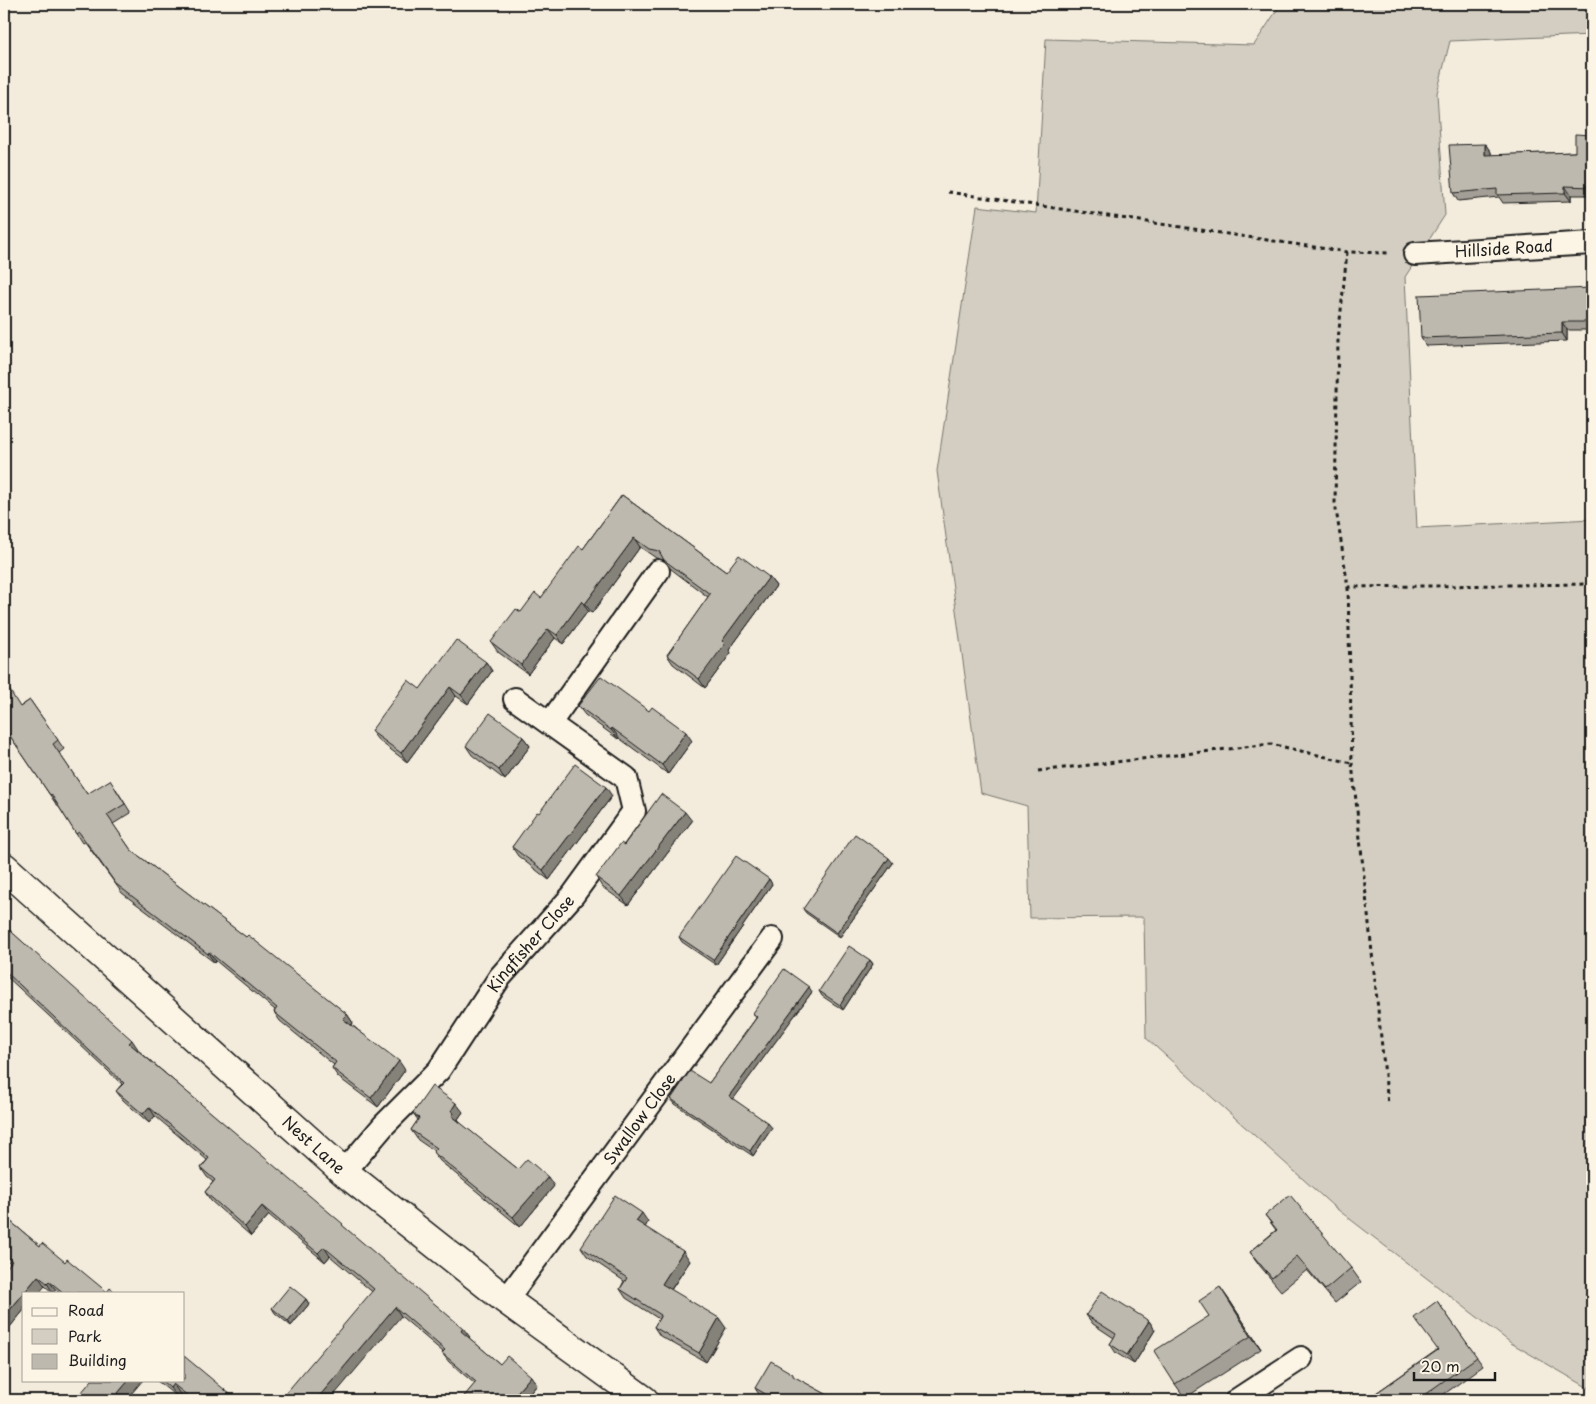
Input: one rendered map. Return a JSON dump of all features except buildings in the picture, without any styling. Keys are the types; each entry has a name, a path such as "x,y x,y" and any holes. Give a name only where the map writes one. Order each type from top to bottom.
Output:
{"street":[{"name":"Hillside Road","path":"1415,254 1592,243"},
{"path":"550,723 658,571"},
{"name":"Kingfisher Close","path":"344,1172 384,1125 439,1070 500,977 572,895 634,810 626,778 515,699"},
{"name":"Nest Lane","path":"4,867 344,1172 506,1300 644,1400"},
{"name":"Swallow Close","path":"506,1300 772,938"},
{"path":"1237,1400 1301,1358"}],"path":[{"path":"948,192 1347,252 1415,254"},
{"path":"1347,252 1338,340 1335,503 1348,587 1352,763 1388,1104"},
{"path":"1348,587 1592,584"},
{"path":"1038,771 1271,744 1352,763"}],"green space":[{"path":"1281,4 1592,4 1592,35 1450,41 1437,93 1445,215 1405,277 1417,528 1592,519 1592,1390 1511,1343 1333,1206 1146,1038 1144,917 1030,918 1027,806 981,793 937,471 977,206 1036,213 1046,39 1254,45"}]}
